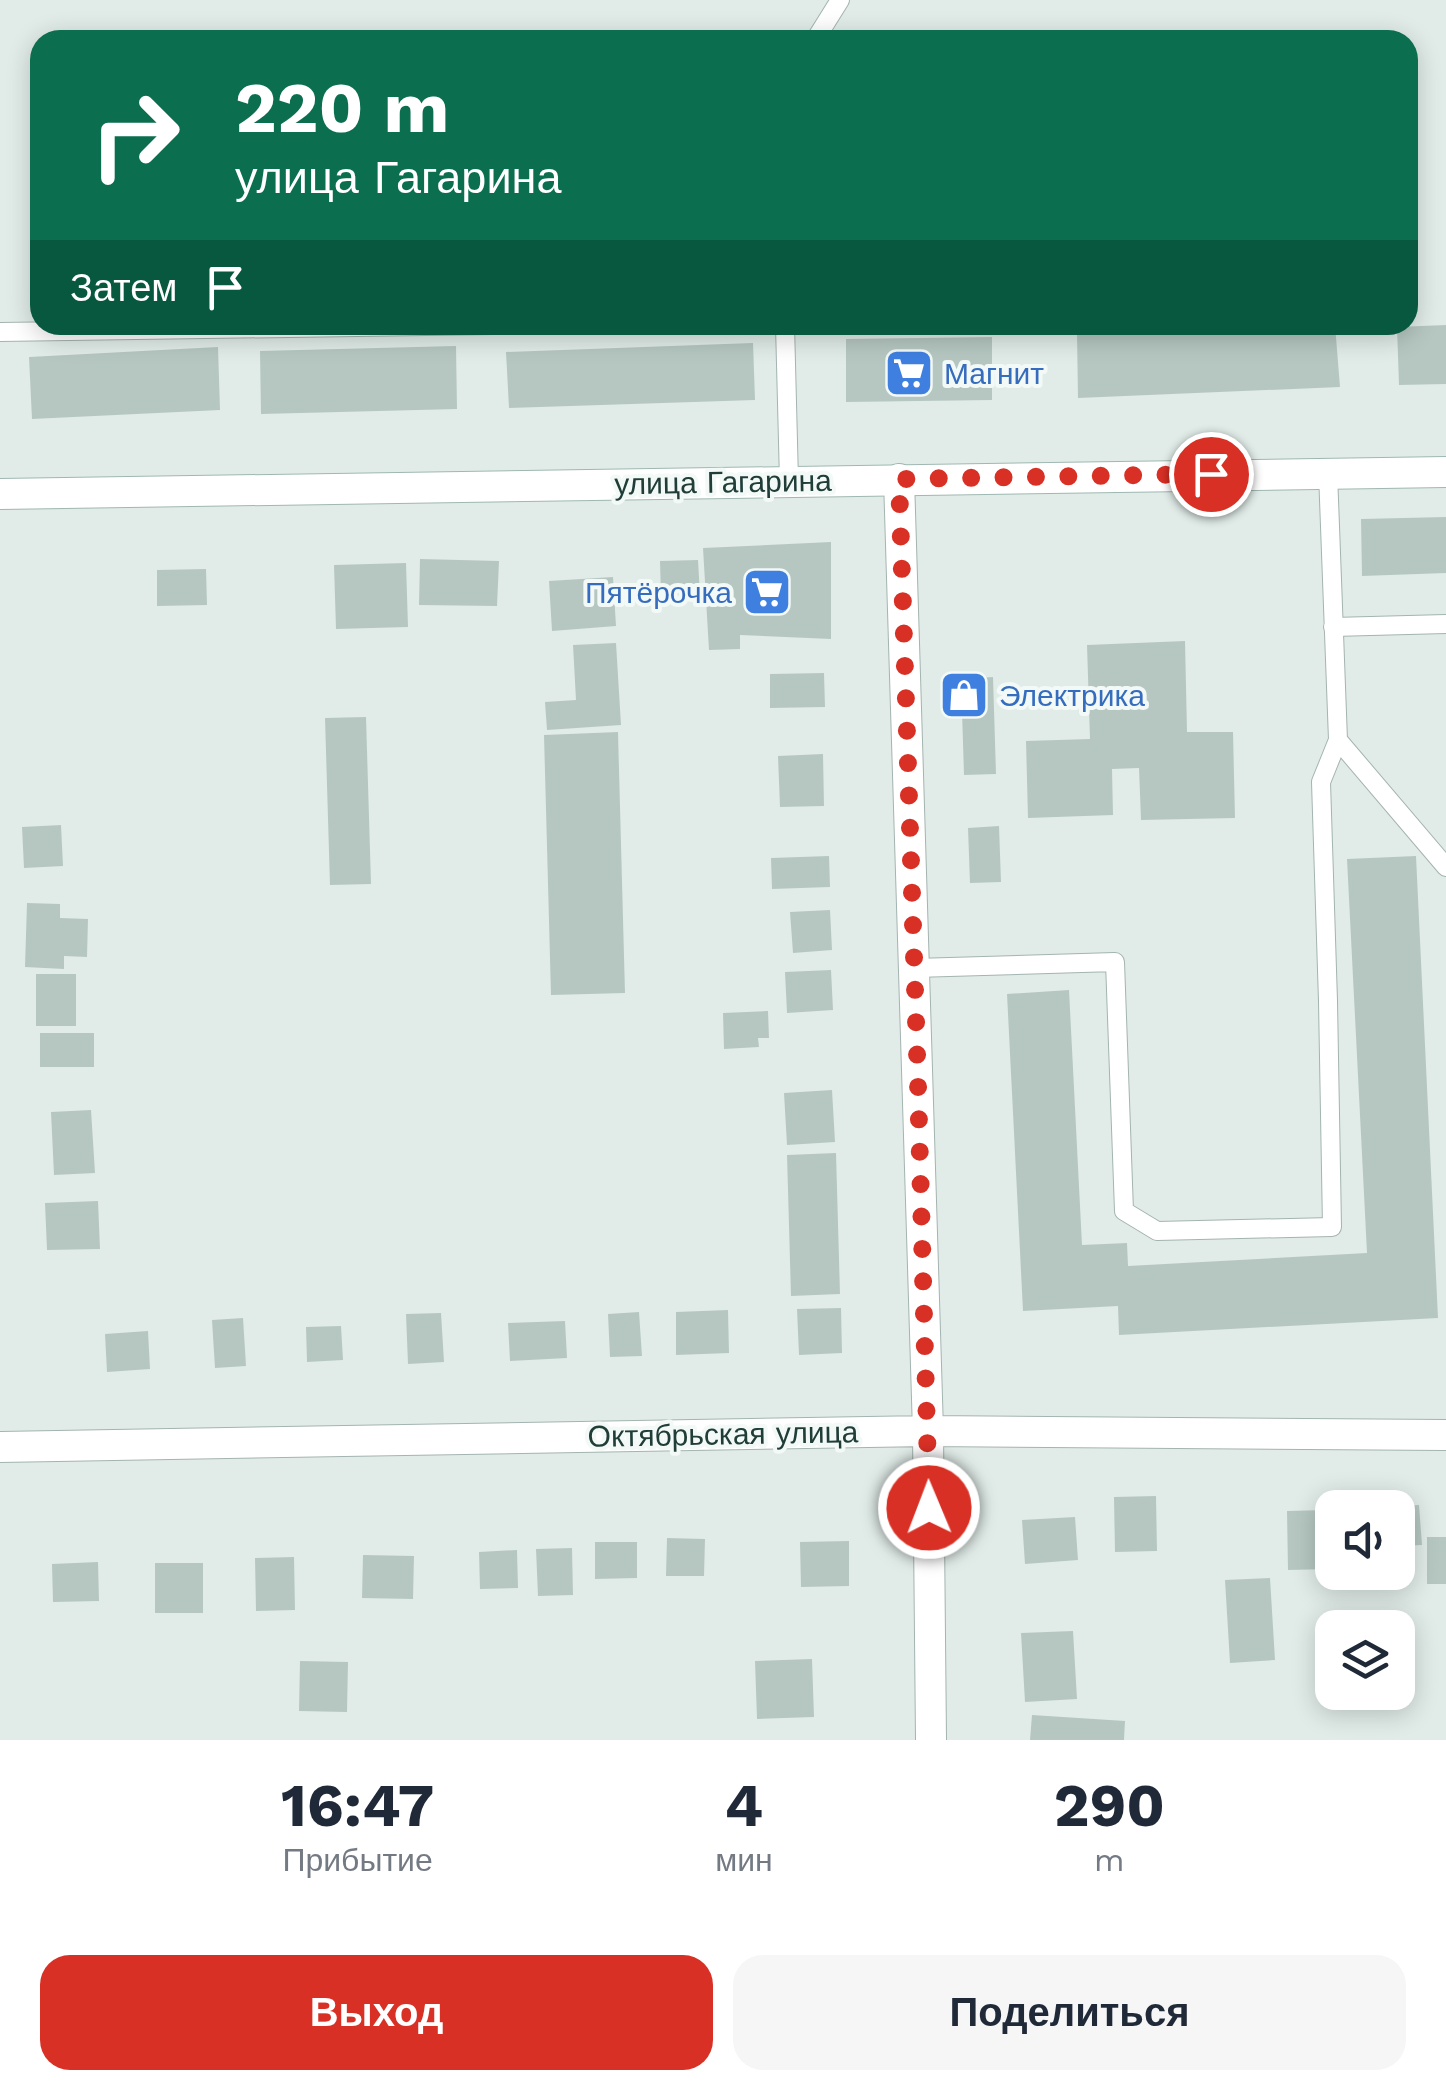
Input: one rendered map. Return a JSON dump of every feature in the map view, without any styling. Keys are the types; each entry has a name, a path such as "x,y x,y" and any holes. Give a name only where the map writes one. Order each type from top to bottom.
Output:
{"street":[{"name":"улица Гагарина","path":"0,494 1446,472"},
{"path":"899,479 928,1431 931,1740"},
{"name":"Октябрьская улица","path":"0,1446 928,1431 1446,1435"}],"lane":[{"path":"821,30 840,0"},
{"path":"0,332 30,332"},
{"path":"785,335 789,481"},
{"path":"915,968 1115,962 1124,1211 1157,1231 1332,1226 1321,782 1338,740 1328,473"},
{"path":"1333,627 1446,624"},
{"path":"1338,740 1446,867"}],"building":[{"path":"1446,325 1446,384 1399,385 1397,335 1418,335 1418,326"},
{"path":"1077,335 1336,335 1340,387 1078,398"},
{"path":"992,337 992,400 846,402 846,339"},
{"path":"753,343 755,400 509,408 506,352"},
{"path":"456,346 457,409 261,414 260,351"},
{"path":"218,347 220,410 32,419 29,357"},
{"path":"1446,517 1446,573 1362,576 1361,519"},
{"path":"831,542 831,639 740,635 740,649 709,650 703,548"},
{"path":"420,559 499,561 497,606 419,605"},
{"path":"698,560 700,595 661,596 660,561"},
{"path":"406,563 408,627 336,629 334,565"},
{"path":"206,569 207,605 157,606 157,570"},
{"path":"613,577 616,626 552,631 549,581"},
{"path":"1185,641 1187,732 1233,732 1235,818 1141,820 1139,768 1112,769 1113,815 1028,818 1026,741 1090,739 1087,645"},
{"path":"616,643 621,725 547,730 545,702 576,700 573,645"},
{"path":"824,673 825,707 770,708 770,674"},
{"path":"993,677 996,774 964,775 961,679"},
{"path":"366,717 371,884 330,885 325,718"},
{"path":"618,732 625,993 551,995 544,735"},
{"path":"823,754 824,806 780,807 778,756"},
{"path":"61,825 63,866 24,868 22,827"},
{"path":"999,826 1001,882 970,883 968,828"},
{"path":"829,856 830,887 772,889 771,858"},
{"path":"1416,856 1438,1318 1119,1335 1118,1306 1023,1311 1007,994 1069,990 1082,1245 1127,1243 1128,1266 1367,1253 1347,859"},
{"path":"27,903 60,904 60,918 88,919 87,957 64,956 64,969 25,967"},
{"path":"830,910 832,950 793,953 790,912"},
{"path":"831,970 833,1010 787,1013 785,972"},
{"path":"36,974 76,974 76,1026 36,1026"},
{"path":"768,1011 769,1038 758,1038 759,1047 724,1049 723,1013"},
{"path":"40,1033 94,1033 94,1067 40,1067"},
{"path":"832,1090 835,1142 787,1145 784,1093"},
{"path":"91,1110 95,1173 54,1175 51,1112"},
{"path":"836,1153 840,1294 791,1296 787,1155"},
{"path":"98,1201 100,1249 47,1250 45,1203"},
{"path":"841,1308 842,1353 799,1355 797,1309"},
{"path":"728,1310 729,1353 676,1355 676,1312"},
{"path":"639,1312 642,1356 610,1357 608,1314"},
{"path":"441,1313 444,1362 408,1364 406,1314"},
{"path":"243,1318 246,1366 215,1368 212,1320"},
{"path":"565,1321 567,1358 510,1361 508,1323"},
{"path":"341,1326 343,1360 307,1362 306,1327"},
{"path":"148,1331 150,1369 107,1372 105,1334"},
{"path":"1156,1496 1157,1551 1115,1552 1114,1497"},
{"path":"1415,1505 1419,1505 1422,1545 1415,1545"},
{"path":"1315,1510 1315,1569 1288,1570 1287,1511"},
{"path":"1075,1517 1078,1560 1025,1564 1022,1520"},
{"path":"1427,1537 1446,1537 1446,1584 1427,1584"},
{"path":"667,1538 705,1539 704,1576 666,1576"},
{"path":"849,1541 849,1586 801,1587 800,1542"},
{"path":"595,1542 637,1542 637,1578 595,1579"},
{"path":"572,1548 573,1595 538,1596 536,1549"},
{"path":"517,1550 518,1588 480,1589 479,1552"},
{"path":"363,1555 414,1556 413,1599 362,1598"},
{"path":"294,1557 295,1610 256,1611 255,1558"},
{"path":"98,1562 99,1601 53,1602 52,1564"},
{"path":"155,1563 203,1563 203,1613 155,1613"},
{"path":"1270,1578 1275,1660 1230,1663 1225,1580"},
{"path":"1073,1631 1077,1699 1025,1702 1021,1633"},
{"path":"812,1659 814,1717 757,1719 755,1661"},
{"path":"300,1661 348,1662 347,1712 299,1711"},
{"path":"1032,1715 1125,1721 1124,1740 1030,1740"}],"place":[{"name":"Магнит","path":"909,373"},
{"name":"Пятёрочка","path":"767,592"},
{"name":"Электрика","path":"964,695"}],"route":[{"path":"929,1508 899,479 1211,474"}]}
